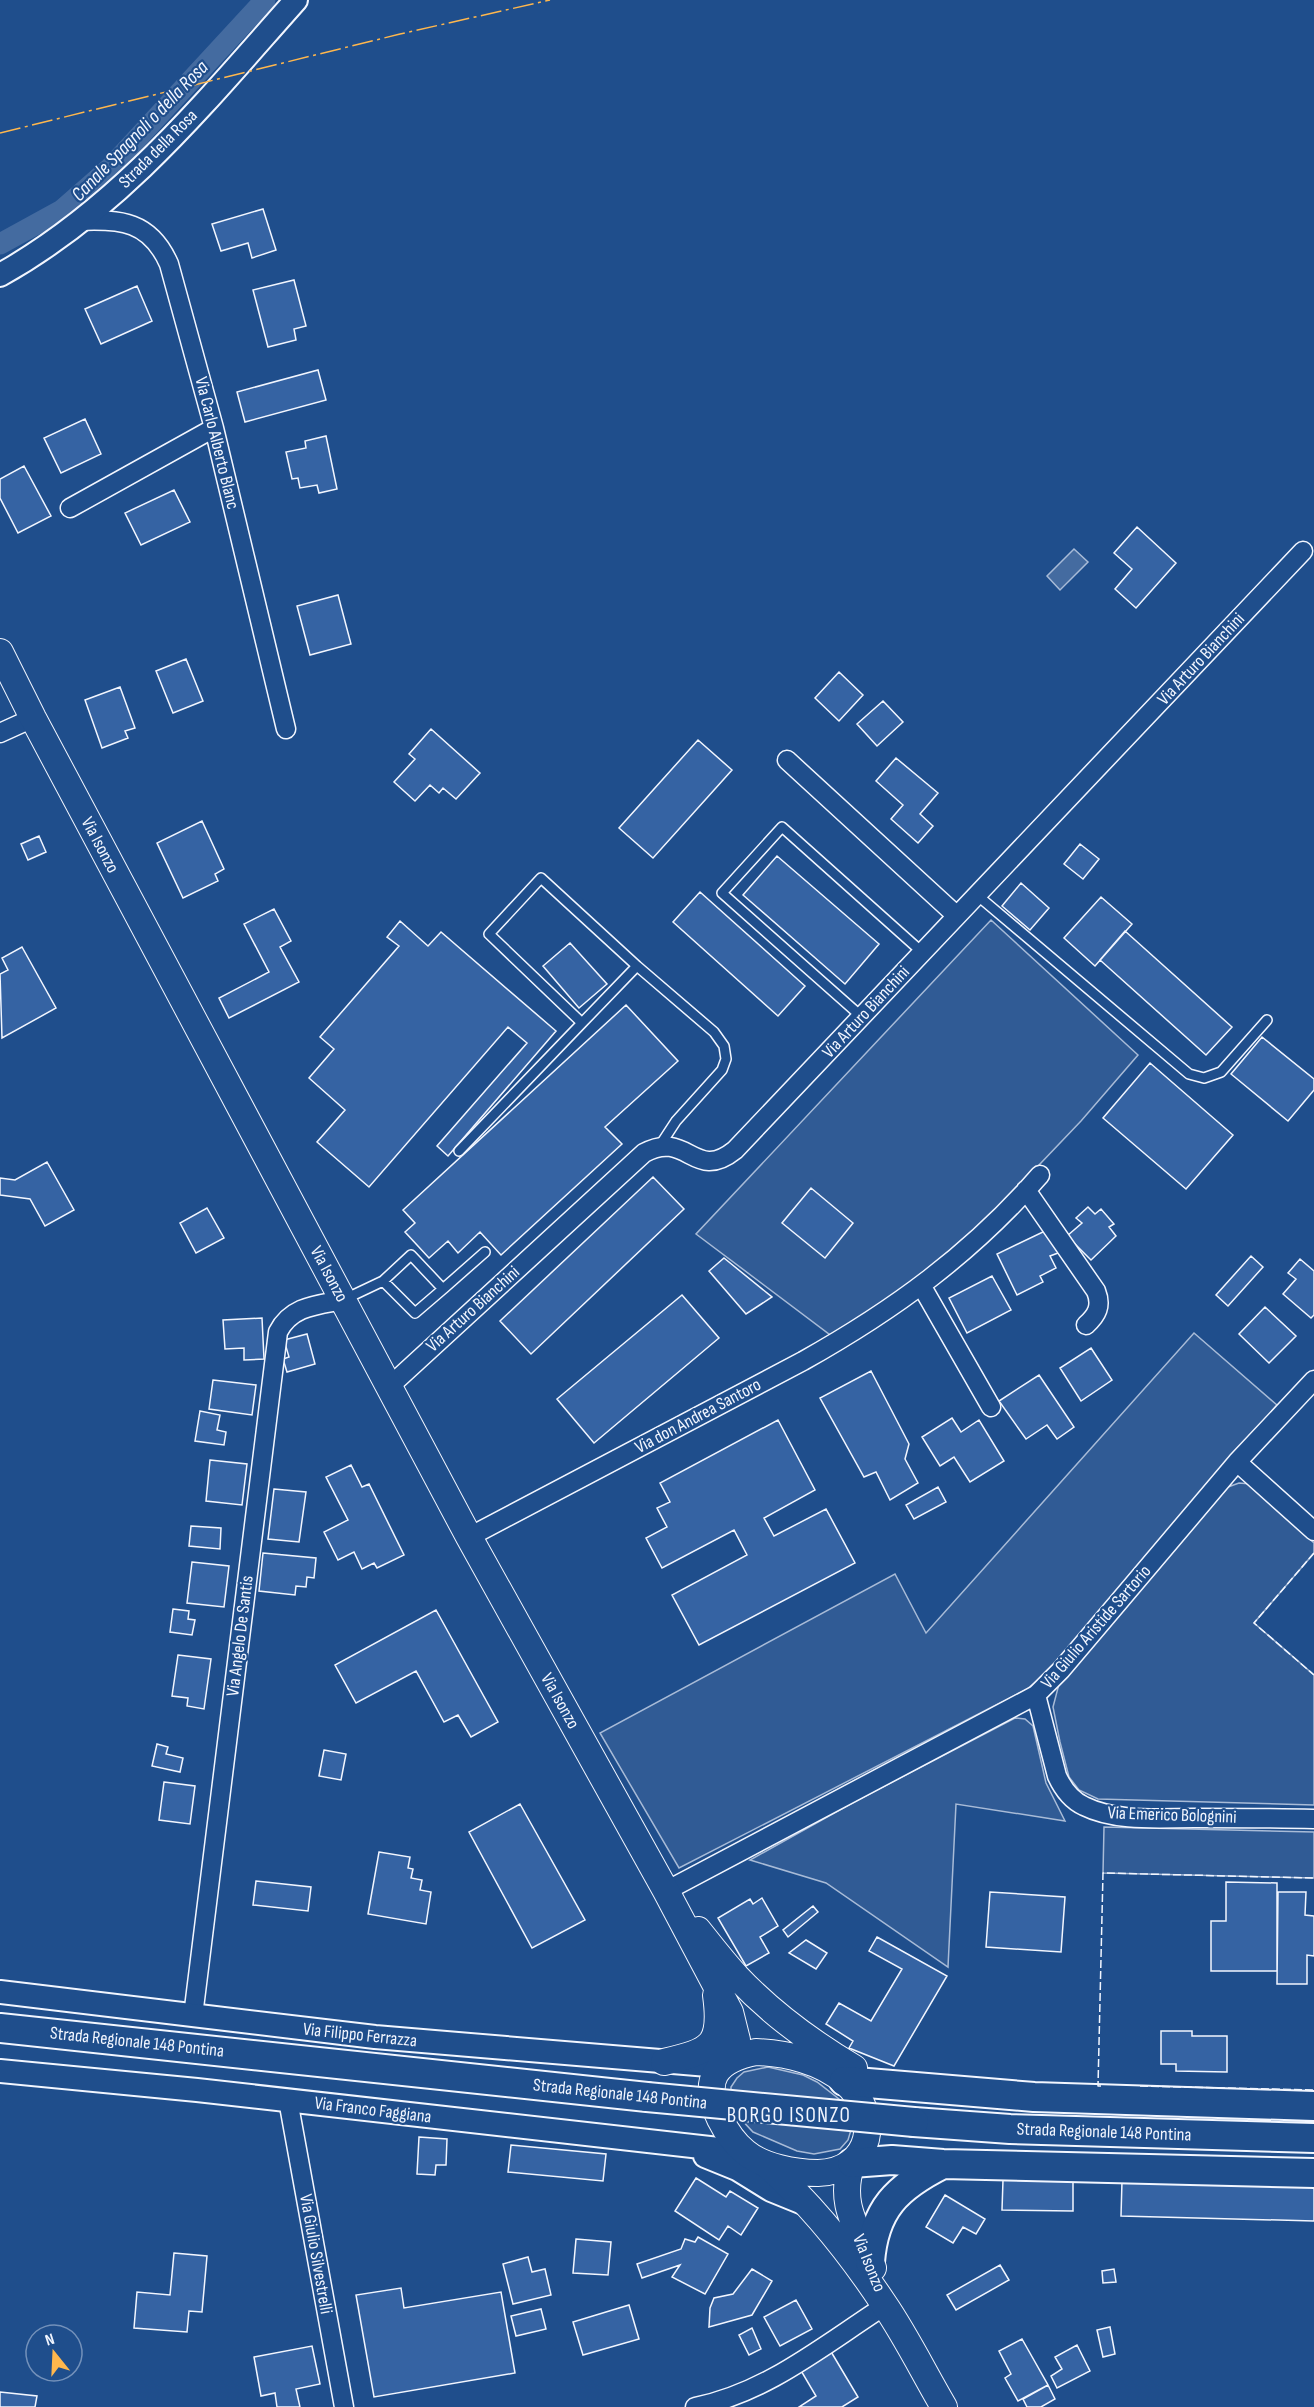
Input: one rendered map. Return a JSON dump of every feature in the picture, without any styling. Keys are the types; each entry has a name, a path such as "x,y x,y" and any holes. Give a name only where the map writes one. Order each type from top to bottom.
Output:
{"main road":[{"name":"Via Isonzo","path":"0,652 469,1537 666,1891 725,1980"},
{"path":"725,1980 749,2002 786,2055"},
{"path":"725,1980 730,2012 737,2031 736,2049 726,2062"},
{"path":"664,2062 697,2053 708,2046 715,2037 720,2020 725,1980"},
{"path":"725,1980 854,2068 886,2084"},
{"name":"Strada Regionale 148 Pontina","path":"0,2028 647,2097 914,2122 1010,2129 1314,2138"},
{"name":"Via Isonzo","path":"756,2052 786,2055 825,2069 844,2081 856,2093 867,2113 867,2135 860,2154 852,2163 846,2184 848,2205 856,2232 886,2305 842,2246 803,2203 778,2176 753,2157 729,2134 712,2099 711,2081 726,2062 756,2052"},
{"path":"844,2081 1034,2097 1314,2106"},
{"path":"753,2157 786,2169 809,2173 834,2171 852,2163 892,2160 943,2164 1314,2173"},
{"path":"870,2262 877,2224 886,2206 911,2181 943,2164"},
{"path":"886,2305 944,2407"}],"street":[{"name":"Strada della Rosa","path":"0,275 32,256 123,186 166,144 296,0"},
{"name":"Via Carlo Alberto Blanc","path":"79,221 126,222 150,236 165,255 176,284 214,428 286,729"},
{"path":"70,508 214,428"},
{"name":"Via Arturo Bianchini","path":"390,1386 636,1160 652,1149 674,1146 704,1161 717,1161 730,1154 1303,551"},
{"path":"0,733 33,718"},
{"path":"787,760 957,916"},
{"name":"Via don Andrea Santoro","path":"469,1537 827,1347 921,1285 978,1241 1040,1175"},
{"path":"1026,1191 1096,1291 1099,1299 1098,1312 1086,1325"},
{"path":"921,1285 991,1407"},
{"name":"Via Angelo De Santis","path":"194,2016 278,1332 285,1319 296,1311 343,1300"},
{"name":"Via Giulio Aristide Sartorio","path":"666,1891 1036,1695 1061,1670 1237,1462 1314,1380"},
{"path":"1237,1462 1314,1531"},
{"name":"Via Emerico Bolognini","path":"1036,1695 1057,1776 1075,1801 1091,1810 1149,1817 1314,1819"},
{"name":"Via Filippo Ferrazza","path":"0,1992 375,2037 664,2062 726,2062"},
{"name":"Via Franco Faggiana","path":"0,2071 288,2100 666,2144 753,2157"},
{"name":"Via Giulio Silvestrelli","path":"288,2100 344,2407"},
{"name":"Via Isonzo","path":"666,2144 725,2164 771,2190 803,2203"},
{"path":"695,2407 734,2398 760,2386 886,2305"}],"lane":[{"path":"862,1017 722,893 782,827 923,952"},
{"path":"582,1023 489,934 541,878 720,1038 726,1052 722,1070 676,1121 659,1147"},
{"path":"977,895 1190,1074 1204,1078 1221,1071 1267,1020"},
{"path":"459,1151 637,966"},
{"path":"383,1281 415,1313 485,1252"},
{"path":"343,1300 383,1281 411,1255 443,1290"}],"shaded area":[{"path":"1074,549 1088,562 1060,590 1047,576"},
{"path":"991,920 1138,1055 1081,1121 975,1232 858,1323 833,1337 696,1234"},
{"path":"1194,1333 1277,1405 1059,1663 1027,1689 679,1868 600,1733 895,1574 926,1633"},
{"path":"1239,1483 1251,1484 1314,1543 1314,1553 1254,1623 1314,1675 1314,1805 1098,1799 1079,1790 1069,1777 1053,1707 1059,1684 1228,1487"},
{"path":"1015,1718 1025,1719 1033,1726 1046,1783 1065,1821 956,1804 948,1967 826,1883 750,1860 854,1802"},
{"path":"1104,1827 1314,1832 1314,1878 1103,1873"},
{"path":"768,2067 803,2075 817,2082 839,2099 845,2108 851,2130 848,2140 840,2149 814,2154 797,2151 753,2132 740,2118 731,2096 731,2087 744,2072"}],"building":[{"path":"263,209 276,250 252,258 248,243 221,251 212,224"},
{"path":"294,280 306,326 294,329 296,340 268,347 253,290"},
{"path":"137,286 152,321 101,344 85,309"},
{"path":"318,370 326,400 245,422 237,392"},
{"path":"85,419 101,454 61,473 44,438"},
{"path":"326,436 337,489 319,493 317,485 300,488 298,478 292,479 286,452 306,448 305,441"},
{"path":"24,466 51,516 18,533 0,498 0,479"},
{"path":"174,490 190,522 141,545 125,513"},
{"path":"1137,527 1176,563 1136,608 1115,589 1132,569 1114,553"},
{"path":"338,595 351,644 310,655 297,606"},
{"path":"186,659 203,701 173,713 156,671"},
{"path":"839,672 863,695 839,721 815,698"},
{"path":"120,687 135,728 125,731 128,738 102,748 85,700"},
{"path":"883,701 903,722 877,746 857,724"},
{"path":"431,729 480,773 456,799 443,788 439,793 430,785 415,801 394,782 415,759 409,754"},
{"path":"698,740 732,770 653,858 619,828"},
{"path":"896,758 938,793 920,814 933,826 918,843 891,819 903,805 876,781"},
{"path":"202,821 224,869 215,874 218,881 183,898 157,843"},
{"path":"39,836 46,852 28,860 21,844"},
{"path":"1080,844 1099,859 1083,879 1064,864"},
{"path":"777,856 879,944 845,984 743,895"},
{"path":"1021,883 1049,908 1030,930 1002,906"},
{"path":"700,892 805,986 778,1016 673,922"},
{"path":"1101,897 1132,924 1095,966 1064,938"},
{"path":"274,909 291,941 280,947 299,982 229,1018 219,998 269,972 244,924"},
{"path":"400,921 428,946 441,932 556,1031 448,1156 437,1146 527,1043 508,1027 369,1187 317,1142 345,1110 309,1078 334,1049 320,1037 399,946 387,937"},
{"path":"1125,931 1232,1027 1206,1055 1100,960"},
{"path":"570,943 607,984 579,1008 543,966"},
{"path":"22,947 56,1008 2,1038 0,974 8,970 2,958"},
{"path":"626,1005 678,1061 605,1127 622,1144 501,1255 480,1232 458,1253 448,1241 429,1258 405,1232 415,1223 403,1210"},
{"path":"1262,1037 1314,1079 1314,1090 1288,1121 1231,1074"},
{"path":"1150,1063 1233,1135 1186,1189 1103,1118"},
{"path":"47,1162 74,1210 45,1226 30,1199 0,1195 0,1178 15,1180"},
{"path":"653,1177 684,1209 531,1354 500,1321"},
{"path":"811,1188 853,1223 825,1258 782,1223"},
{"path":"1088,1207 1095,1214 1101,1209 1114,1224 1109,1227 1116,1236 1091,1260 1067,1236 1082,1223 1076,1218"},
{"path":"207,1208 224,1238 196,1253 180,1223"},
{"path":"1047,1230 1058,1253 1050,1256 1056,1268 1040,1276 1043,1282 1017,1295 997,1254"},
{"path":"1251,1256 1263,1267 1228,1306 1216,1295"},
{"path":"724,1258 772,1297 746,1314 709,1271"},
{"path":"1300,1259 1314,1271 1314,1315 1311,1318 1283,1294 1296,1279 1288,1273"},
{"path":"992,1276 1011,1310 967,1333 949,1298"},
{"path":"682,1295 719,1338 594,1443 557,1399"},
{"path":"1265,1307 1296,1336 1269,1363 1239,1334"},
{"path":"262,1318 264,1359 244,1360 244,1348 225,1349 223,1320"},
{"path":"307,1334 315,1364 287,1372 283,1359 289,1357 284,1340"},
{"path":"1091,1348 1112,1380 1081,1401 1060,1368"},
{"path":"871,1371 909,1444 905,1459 918,1483 890,1500 876,1472 864,1477 820,1398"},
{"path":"1039,1375 1074,1427 1057,1439 1047,1425 1026,1439 999,1401"},
{"path":"213,1380 256,1385 252,1415 209,1409"},
{"path":"200,1411 220,1415 217,1430 226,1432 224,1445 195,1441"},
{"path":"952,1418 961,1432 979,1420 1004,1461 970,1482 954,1457 940,1466 922,1437"},
{"path":"778,1420 815,1490 764,1518 774,1536 826,1509 855,1563 699,1645 672,1595 747,1555 734,1530 662,1568 646,1538 667,1527 657,1508 670,1502 660,1483"},
{"path":"210,1460 247,1464 242,1505 206,1501"},
{"path":"351,1465 362,1487 369,1484 404,1555 377,1568 374,1563 362,1569 354,1552 338,1560 324,1532 348,1520 326,1477"},
{"path":"938,1487 946,1502 914,1519 906,1505"},
{"path":"274,1489 306,1492 299,1542 268,1539"},
{"path":"191,1526 221,1528 220,1549 189,1546"},
{"path":"263,1553 316,1558 314,1578 307,1577 306,1587 296,1586 295,1595 259,1591"},
{"path":"192,1562 229,1566 224,1607 187,1603"},
{"path":"173,1609 189,1611 188,1619 195,1620 192,1635 170,1632"},
{"path":"436,1610 498,1722 471,1737 458,1715 444,1722 416,1671 356,1703 335,1665"},
{"path":"178,1655 211,1659 204,1709 187,1706 188,1698 172,1696"},
{"path":"157,1744 168,1747 166,1754 183,1758 180,1772 152,1766"},
{"path":"324,1750 346,1754 341,1780 319,1776"},
{"path":"164,1782 195,1786 190,1824 159,1820"},
{"path":"520,1804 585,1920 532,1948 469,1832"},
{"path":"379,1852 410,1857 408,1868 413,1869 411,1878 422,1880 420,1890 431,1892 426,1924 368,1914"},
{"path":"256,1881 311,1887 308,1911 253,1905"},
{"path":"1226,1882 1277,1883 1277,1971 1211,1971 1211,1921 1226,1921"},
{"path":"990,1892 1065,1897 1061,1952 986,1947"},
{"path":"1278,1892 1306,1892 1305,1915 1314,1916 1314,1956 1307,1955 1307,1984 1277,1984"},
{"path":"762,1898 778,1926 760,1937 769,1953 746,1966 718,1918 750,1899 753,1904"},
{"path":"813,1906 818,1912 788,1937 783,1930"},
{"path":"877,1937 947,1976 894,2066 849,2048 853,2041 826,2024 839,2003 871,2021 902,1969 869,1951"},
{"path":"806,1940 827,1953 816,1969 789,1953"},
{"path":"1161,2031 1192,2031 1192,2036 1227,2036 1227,2072 1176,2071 1176,2064 1161,2064"},
{"path":"419,2137 447,2139 446,2165 436,2165 435,2175 417,2174"},
{"path":"511,2145 606,2154 603,2181 508,2172"},
{"path":"696,2178 726,2197 730,2191 758,2208 741,2235 728,2226 719,2240 675,2211"},
{"path":"1003,2180 1073,2181 1073,2211 1002,2210"},
{"path":"1122,2181 1314,2186 1314,2221 1121,2216"},
{"path":"945,2195 985,2219 976,2234 963,2227 953,2243 926,2227"},
{"path":"698,2237 728,2254 705,2294 672,2277 680,2265 642,2278 637,2264 681,2249 685,2239 695,2242"},
{"path":"576,2239 611,2242 608,2275 573,2273"},
{"path":"174,2253 207,2256 202,2312 189,2311 187,2332 134,2328 137,2292 170,2295"},
{"path":"528,2257 532,2272 545,2269 551,2295 513,2304 503,2264"},
{"path":"1000,2265 1009,2280 956,2310 947,2295"},
{"path":"752,2269 772,2281 752,2315 709,2327 710,2308 714,2298 733,2294"},
{"path":"1114,2269 1116,2282 1103,2283 1102,2271"},
{"path":"401,2288 404,2308 501,2292 515,2373 374,2397 356,2295"},
{"path":"796,2300 812,2329 780,2346 764,2317"},
{"path":"629,2305 639,2339 583,2355 573,2322"},
{"path":"541,2309 546,2329 516,2336 511,2316"},
{"path":"1110,2327 1115,2354 1103,2357 1097,2330"},
{"path":"752,2328 761,2349 749,2355 739,2335"},
{"path":"1022,2339 1048,2385 1018,2401 1005,2378 1011,2374 999,2351"},
{"path":"1077,2345 1090,2371 1057,2388 1051,2376 1062,2369 1055,2357"},
{"path":"312,2346 320,2384 296,2389 300,2407 277,2407 275,2393 261,2396 254,2357"},
{"path":"830,2350 858,2397 842,2407 799,2407 816,2396 800,2369"},
{"path":"1048,2385 1055,2399 1041,2407 1027,2407 1023,2399"},
{"path":"0,2392 37,2396 35,2407 0,2407"}],"waterway":[{"name":"Canale Spagnoli o della Rosa","path":"0,244 62,210 109,169 265,0"}],"fence":[{"path":"1314,1553 1254,1623 1314,1675"},
{"path":"1101,2086 1098,2086 1103,1873 1314,1878"},
{"path":"1140,2086 1314,2090"}],"power":[{"path":"0,133 400,34 550,0"}],"district":[{"name":"BORGO ISONZO","path":"789,2115"}]}
